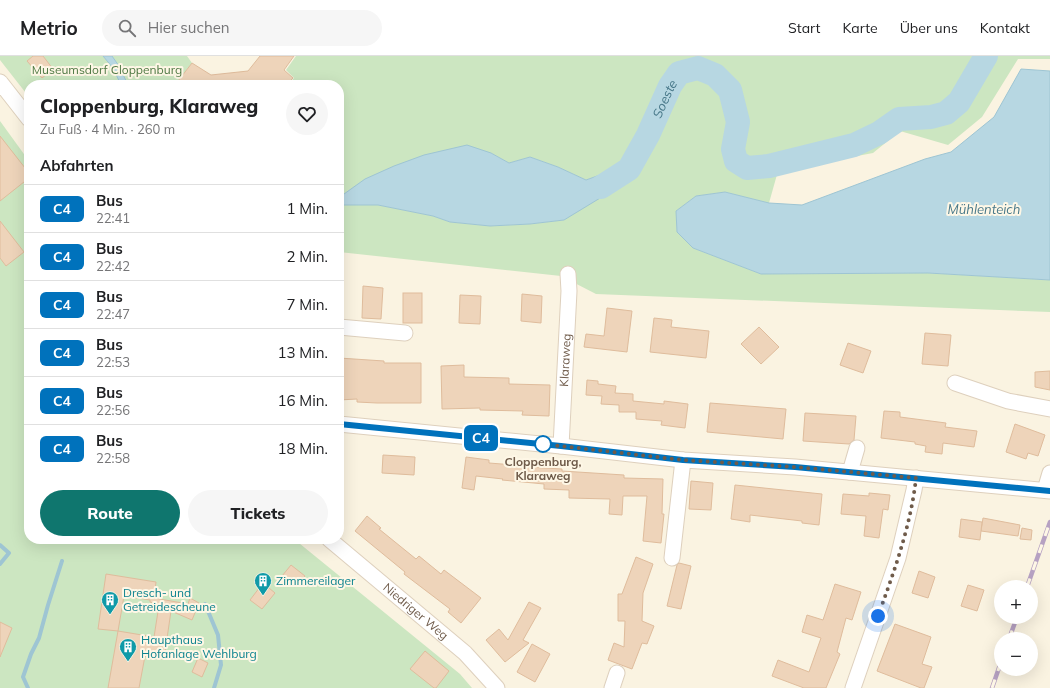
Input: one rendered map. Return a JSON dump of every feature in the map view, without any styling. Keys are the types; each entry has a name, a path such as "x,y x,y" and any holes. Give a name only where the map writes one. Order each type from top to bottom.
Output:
{"street":[{"path":"0,82 24,113"},
{"name":"Klaraweg","path":"561,446 569,298 568,274"},
{"path":"344,327 405,333"},
{"path":"955,383 1008,401 1050,409"},
{"path":"344,424 561,446 683,460 850,472 1047,491 1050,473"},
{"path":"850,472 857,448"},
{"path":"672,558 683,460"},
{"path":"853,688 898,558 916,478"},
{"name":"Niedriger Weg","path":"335,544 465,653 497,688"},
{"path":"612,688 617,673"}],"green space":[{"name":"Museumsdorf Cloppenburg","path":"0,56 187,56 192,63 179,80 24,80 24,91 0,60"},
{"path":"296,56 1050,56 1050,59 1018,59 982,117 948,145 900,131 873,153 778,171 769,203 725,192 696,196 676,211 677,232 693,248 761,274 928,273 1050,280 1050,312 596,294 561,276 344,253 344,80 292,80 294,78 286,70","holes":["491,153 509,163 530,157 558,167 586,180 625,166 564,220 530,224 490,226 450,222 433,216 378,205 345,204"]},
{"path":"0,121 24,154 24,544 300,544 460,674 472,688 0,688"}],"water":[{"path":"103,56 112,56 126,80 119,80 113,68"},
{"name":"Mühlenteich","path":"1021,69 1050,71 1050,280 928,273 761,274 693,248 677,232 676,211 696,196 725,192 769,203 802,205 925,159 951,152 994,117"},
{"path":"467,145 491,153 509,163 530,157 558,167 586,180 625,166 629,169 631,174 610,192 564,220 530,224 490,226 450,222 433,216 378,205 344,205 344,194 365,179 424,155"}],"building":[{"path":"33,56 43,56 53,69 42,78 27,61"},
{"path":"260,56 294,56 284,70 293,78 291,80 179,80 192,63 211,75 248,71"},
{"path":"0,136 24,167 24,182 0,201"},
{"path":"0,221 24,252 6,266 0,258"},
{"path":"363,286 383,288 381,319 362,318"},
{"path":"403,293 422,293 422,323 403,323"},
{"path":"522,294 542,296 541,323 521,321"},
{"path":"460,295 481,296 480,324 459,323"},
{"path":"607,308 632,311 627,352 584,347 586,334 604,336"},
{"path":"654,318 672,320 671,327 709,331 706,358 650,352"},
{"path":"759,327 779,347 761,364 741,344"},
{"path":"925,333 951,335 948,366 922,364"},
{"path":"848,343 871,351 863,373 840,365"},
{"path":"344,358 384,361 384,363 421,363 421,403 357,402 357,399 344,400"},
{"path":"464,365 464,377 509,378 509,384 550,385 549,416 522,415 523,411 480,410 480,408 442,409 441,366"},
{"path":"1050,371 1050,390 1035,387 1035,372"},
{"path":"587,380 598,381 598,384 616,386 615,393 633,394 633,401 664,404 664,401 688,404 685,428 661,425 662,421 636,419 636,412 619,412 619,405 601,404 602,396 586,395"},
{"path":"710,403 786,409 783,439 707,432"},
{"path":"884,411 900,412 900,417 946,423 945,427 977,431 974,447 943,443 942,454 925,452 926,446 915,444 915,442 881,438"},
{"path":"805,413 856,416 854,440 849,444 803,441"},
{"path":"1015,424 1045,435 1038,456 1028,453 1026,459 1006,452"},
{"path":"383,455 415,457 414,475 382,473"},
{"path":"466,457 489,460 489,463 562,469 562,471 624,475 624,478 663,479 662,514 664,514 661,543 643,541 647,496 623,496 622,515 609,514 610,499 569,498 569,490 544,489 544,484 476,476 474,490 462,488"},
{"path":"691,481 713,483 711,510 689,509"},
{"path":"735,485 822,494 819,525 802,523 802,521 750,515 750,522 731,519"},
{"path":"869,493 890,495 888,510 883,509 879,538 864,536 866,516 841,514 843,494 869,496"},
{"path":"367,516 381,528 379,529 416,559 419,556 441,574 444,570 481,598 461,623 448,612 450,609 404,574 405,572 355,531"},
{"path":"983,518 1020,525 1018,536 981,531"},
{"path":"961,519 982,522 980,540 959,537"},
{"path":"1022,528 1032,530 1031,540 1020,539"},
{"path":"636,557 653,564 643,593 642,621 654,626 647,644 642,643 632,669 608,660 614,643 624,647 625,621 618,621 618,594 622,594"},
{"path":"679,563 691,566 681,609 667,606 677,565"},
{"path":"291,565 305,576 295,587 282,576"},
{"path":"919,571 935,577 928,598 912,593"},
{"path":"106,574 156,582 154,598 188,604 190,598 199,603 192,620 171,611 164,659 145,656 139,688 108,688 118,631 98,629","holes":["124,596 150,600 150,602 159,605 154,637 118,631"]},
{"name":"Zimmereilager","path":"263,583 275,593 262,609 250,600"},
{"path":"835,584 861,592 852,620 846,618 837,652 840,654 826,688 804,688 772,676 778,660 809,672 821,638 802,632 807,615 823,620"},
{"path":"968,585 984,590 977,611 961,606"},
{"path":"529,602 541,608 523,640 529,643 505,662 486,640 499,629 508,640"},
{"path":"0,622 12,628 0,657"},
{"path":"895,624 931,637 922,664 932,667 924,688 877,671"},
{"path":"532,644 550,654 535,682 517,672"},
{"path":"425,651 449,671 436,688 410,669"},
{"path":"198,658 208,663 202,677 192,672"}],"waterway":[{"name":"Soeste","path":"601,187 629,169 648,135 670,86 679,73 698,68 715,75 730,90 738,122 733,149 736,161 747,168 769,166 854,145 879,133 899,119 931,117 946,113 959,102 986,56"},
{"path":"0,545 9,553 0,564"},
{"path":"28,688 23,677 31,654 39,638 62,561"},
{"path":"205,604 218,635 221,665 214,688"}],"railway":[{"path":"1029,580 1050,522"},
{"path":"1012,632 1014,624"},
{"path":"992,688 996,676"}],"bus line":[{"name":"C4","path":"344,424 561,446 683,460 795,467 1050,491"}],"place":[{"name":"Cloppenburg, Klaraweg","path":"543,444"},
{"name":"Zimmereilager","path":"263,596"},
{"name":"Dresch- und Getreidescheune","path":"110,615"},
{"name":"Haupthaus Hofanlage Wehlburg","path":"128,662"}],"route":[{"path":"543,444 683,460 795,467 916,478 898,558 878,616"}]}
